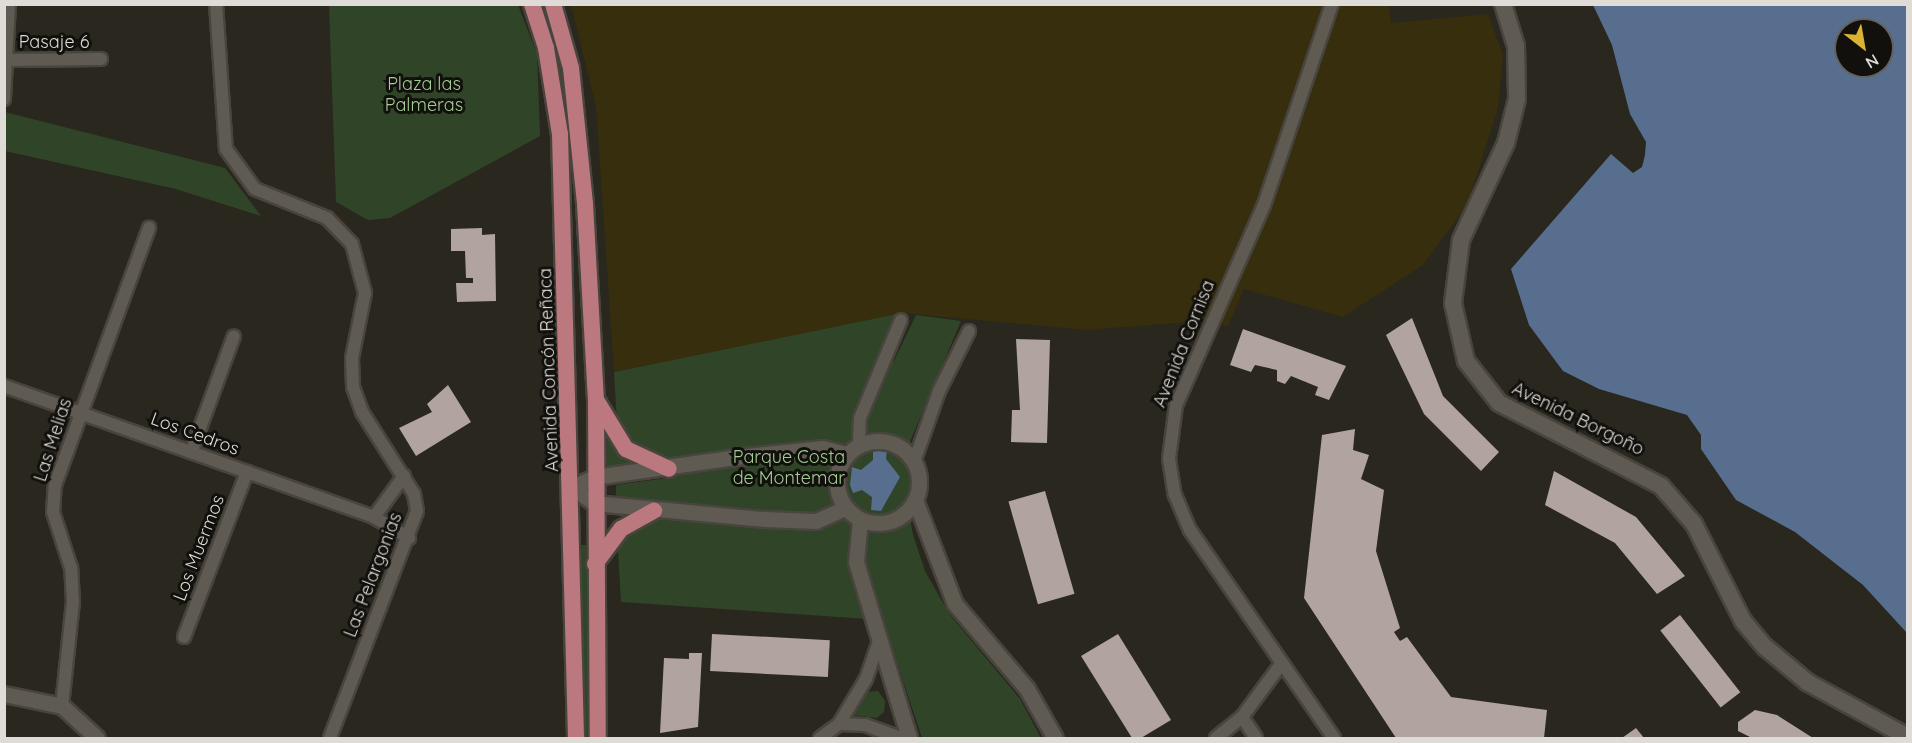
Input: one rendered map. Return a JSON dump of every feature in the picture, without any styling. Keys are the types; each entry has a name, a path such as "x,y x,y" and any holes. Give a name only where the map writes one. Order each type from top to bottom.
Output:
{"main road":[{"name":"Avenida Concón Reñaca","path":"532,4 549,59 560,134 572,487 576,738"},
{"path":"553,4 577,109 596,400 594,503 598,738"},
{"name":"Avenida Borgoño","path":"1503,4 1516,46 1517,99 1506,143 1461,240 1453,303 1466,361 1499,403 1661,486 1694,524 1743,621 1765,647 1807,682 1908,737"},
{"path":"596,400 626,449 669,469"},
{"path":"595,564 621,529 654,511"}],"street":[{"path":"4,99 8,60 9,4"},
{"name":"Las Pelargonias","path":"216,4 226,149 255,189 327,218 352,244 365,293 352,358 353,387 362,412 404,476 417,511 409,538 330,738"},
{"name":"Avenida Cornisa","path":"1332,4 1264,205 1176,405 1170,440 1171,477 1190,530 1334,738"},
{"name":"Pasaje 6","path":"8,60 101,59"},
{"name":"Las Melias","path":"62,706 73,603 71,568 53,512 55,485 149,228"},
{"path":"859,444 864,409 901,320"},
{"path":"969,331 939,391 915,462 915,500 955,604 1027,689 1055,738"},
{"path":"192,450 234,336"},
{"name":"Los Cedros","path":"4,386 192,450 374,517 409,538"},
{"path":"915,462 884,441 859,444 846,454 836,475 845,508 860,520 897,519 915,500"},
{"path":"845,508 816,520 654,511 594,503 572,487 594,477 823,448 846,454"},
{"name":"Los Muermos","path":"184,637 247,472"},
{"path":"374,517 404,476"},
{"path":"860,520 856,562 878,644 909,738"},
{"path":"820,738 839,724 866,679 878,644"},
{"path":"1216,738 1242,717 1282,663"},
{"path":"4,694 38,697 62,706 97,738"},
{"path":"1242,717 1256,738"},
{"path":"839,724 864,725 901,738"}],"green space":[{"name":"Plaza las Palmeras","path":"329,5 518,5 537,54 540,136 390,218 368,220 336,202"},
{"path":"539,5 545,6 564,74 574,169 569,170 559,74"},
{"path":"5,112 225,168 261,216 176,189 5,151"},
{"name":"Parque Costa de Montemar","path":"895,314 879,362 894,361 916,315 961,321 909,444 915,483 907,501 913,535 925,571 950,615 1020,699 1041,738 922,738 883,620 621,602 618,550 649,503 616,498 616,485 667,478 617,423 614,372"},
{"path":"607,437 620,455 639,467 606,470"},
{"path":"580,545 587,545 587,738 580,738"},
{"path":"878,691 885,701 884,712 877,718 852,715 865,692"}],"sand":[{"path":"571,5 1389,5 1391,23 1488,14 1503,55 1498,108 1467,206 1423,265 1343,317 1244,289 1228,326 1202,321 1086,330 902,313 614,372 596,106"}],"water":[{"path":"1593,5 1907,5 1907,633 1863,585 1795,532 1736,500 1701,449 1701,435 1687,415 1599,389 1563,371 1529,325 1511,269 1611,154 1633,173 1642,167 1646,142 1630,114 1612,45"},
{"path":"873,448 887,448 886,459 900,477 881,511 871,510 872,497 862,490 853,493 850,485 852,467 861,470 873,460"}],"building":[{"path":"482,228 482,235 495,234 496,301 457,302 456,283 473,283 473,278 466,278 465,251 451,251 451,229"},
{"path":"1412,318 1443,396 1499,452 1481,471 1424,414 1386,335"},
{"path":"1243,329 1346,366 1329,400 1315,395 1318,387 1291,376 1285,384 1277,381 1277,370 1255,365 1251,372 1230,365"},
{"path":"1016,339 1050,340 1047,443 1011,442 1012,410 1020,410"},
{"path":"448,385 471,422 416,456 399,428 432,412 427,404"},
{"path":"1355,429 1353,450 1369,455 1361,479 1384,490 1376,551 1400,628 1394,632 1400,641 1407,637 1451,697 1547,710 1544,738 1396,738 1304,598 1322,435"},
{"path":"1554,471 1636,517 1685,576 1657,594 1615,543 1545,505"},
{"path":"1045,491 1074,594 1038,604 1008,501"},
{"path":"1680,615 1740,692 1721,708 1660,630"},
{"path":"712,634 830,640 828,677 710,671"},
{"path":"1118,634 1171,720 1141,738 1132,738 1081,656"},
{"path":"689,653 702,653 698,727 660,733 664,658 689,659"},
{"path":"1755,710 1777,715 1813,738 1752,738 1738,731 1738,722"},
{"path":"1636,728 1644,738 1622,738"}]}
